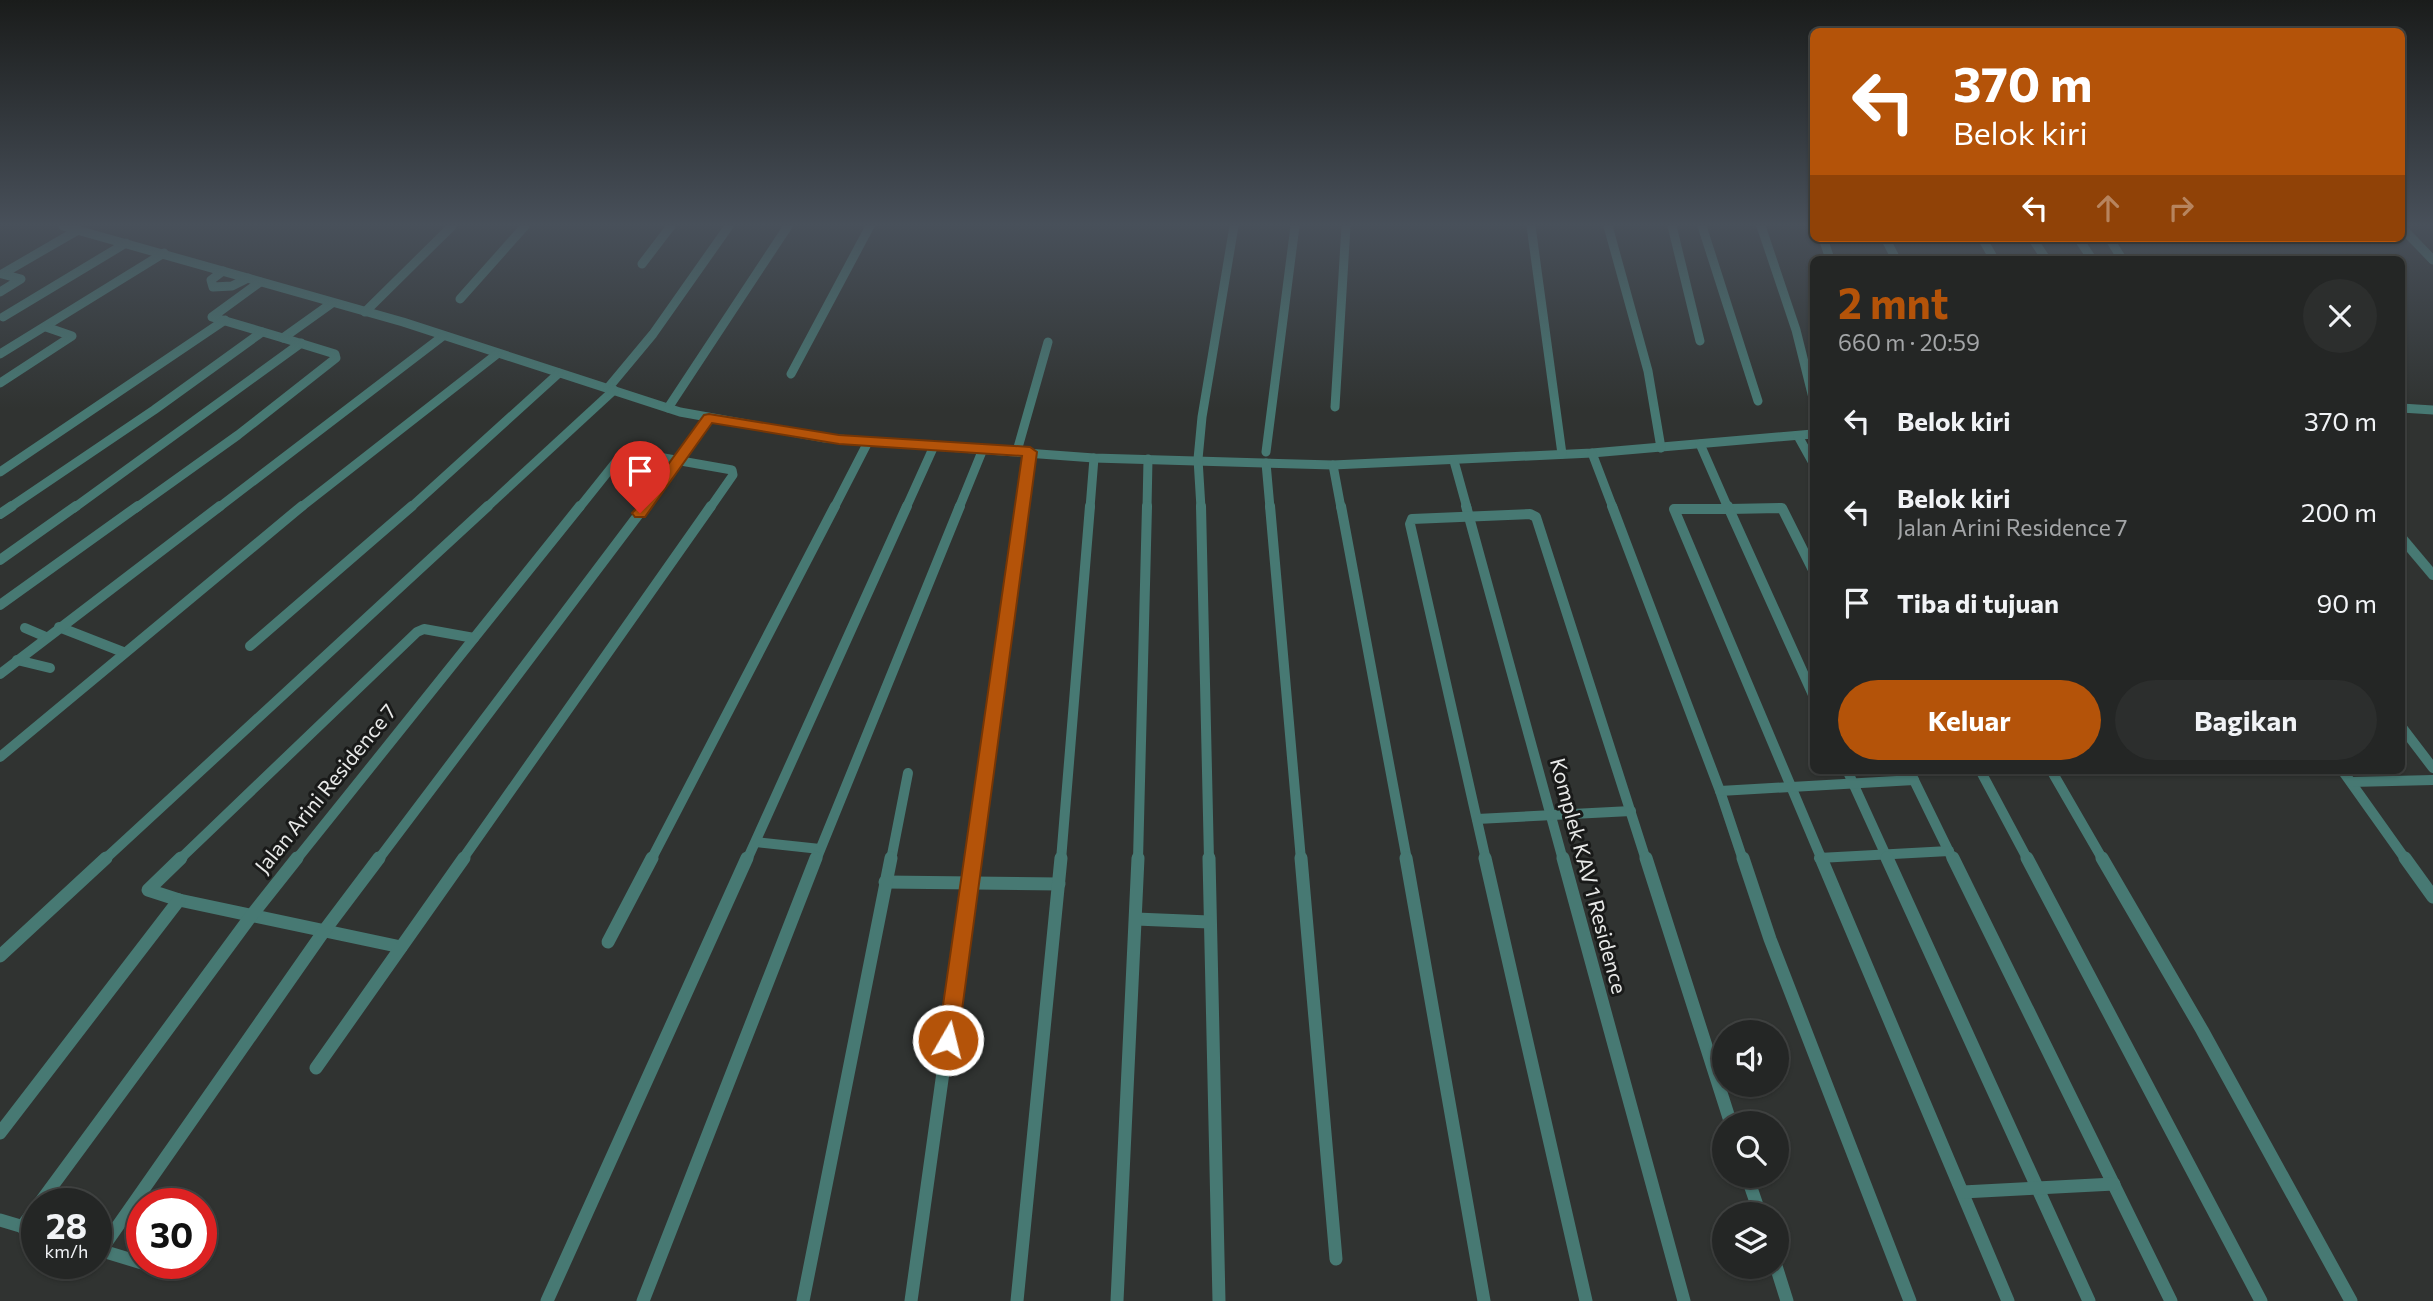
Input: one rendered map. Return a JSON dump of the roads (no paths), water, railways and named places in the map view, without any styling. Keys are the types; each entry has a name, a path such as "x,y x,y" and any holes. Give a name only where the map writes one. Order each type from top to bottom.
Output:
{"street":[{"path":"3,317 53,287"},
{"path":"0,354 110,287"},
{"path":"0,605 238,435 336,358 335,354 212,316 253,287"},
{"path":"276,287 443,336 668,408 785,432 868,442 1094,458 1266,457 1333,466 1592,453 1810,434"},
{"path":"365,312 391,287"},
{"path":"460,299 471,287"},
{"path":"0,956 611,389 686,287"},
{"path":"668,408 748,287"},
{"path":"791,374 838,287"},
{"path":"1219,1301 1202,524 1198,459 1225,287"},
{"path":"1287,287 1266,457 1336,1259"},
{"path":"1335,407 1342,287"},
{"path":"1539,287 1562,454"},
{"path":"1625,287 1648,371 1661,448"},
{"path":"1687,287 1700,341"},
{"path":"1721,287 1758,401"},
{"path":"1781,287 1796,330 1810,386"},
{"path":"283,338 332,303"},
{"path":"0,472 225,320"},
{"path":"0,383 72,336 46,327"},
{"path":"0,514 142,418 262,332"},
{"path":"0,674 443,336"},
{"path":"911,1301 970,883 1023,451 1048,342"},
{"path":"0,560 161,447 301,343"},
{"path":"0,757 268,533 497,354"},
{"path":"250,646 423,497 559,373"},
{"path":"2405,408 2433,410"},
{"path":"112,1229 324,931 709,418"},
{"path":"1798,436 1810,458"},
{"path":"608,942 868,442"},
{"path":"1700,443 1810,688"},
{"path":"547,1301 934,446"},
{"path":"643,1301 820,849 983,449"},
{"name":"Jalan Arini Residence 7","path":"51,1188 251,916 619,458 630,452 732,470 733,475 316,1068"},
{"path":"1592,453 1720,791 1770,939 1910,1301"},
{"path":"1017,1301 1059,884 1094,458"},
{"path":"1117,1301 1136,919 1147,459"},
{"name":"Komplek KAV 1 Residence","path":"1454,461 1684,1301"},
{"path":"1333,466 1372,662 1485,1301"},
{"path":"1810,564 1782,508 1674,509 2008,1301"},
{"path":"1586,1301 1410,524 1413,519 1530,514 1536,517 1727,1111"},
{"path":"2405,542 2433,575"},
{"path":"59,627 123,652"},
{"path":"25,628 46,637"},
{"path":"401,947 179,900 148,890 415,634 424,629 474,638"},
{"path":"17,660 50,668"},
{"path":"2405,731 2433,768"},
{"path":"803,1301 908,773"},
{"path":"1982,774 2261,1301"},
{"path":"2053,774 2202,1030 2351,1301"},
{"path":"2346,774 2433,897"},
{"path":"1720,791 1850,776 1912,775 2172,1301"},
{"path":"1850,776 2089,1301"},
{"path":"2351,782 2433,780"},
{"path":"1478,820 1631,811"},
{"path":"756,842 820,849"},
{"path":"1819,858 1949,851"},
{"path":"885,882 1059,884"},
{"path":"0,1133 179,900"},
{"path":"1136,919 1209,922"},
{"path":"1963,1192 2114,1184"},
{"path":"0,1220 21,1227"},
{"path":"1780,1279 1787,1301"}]}
